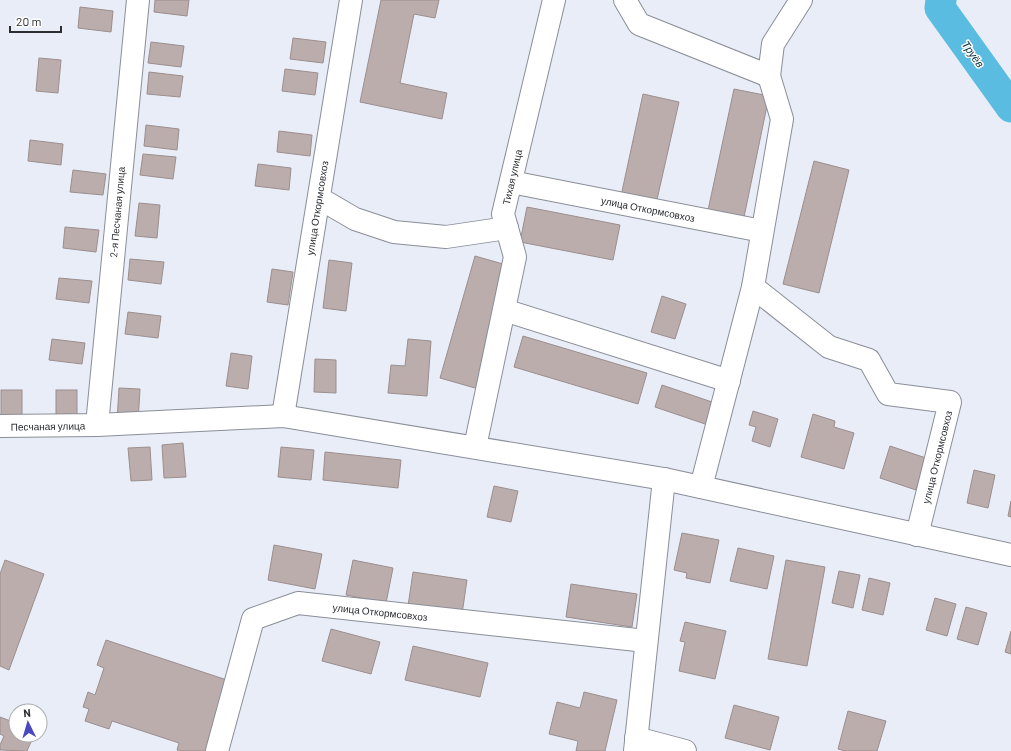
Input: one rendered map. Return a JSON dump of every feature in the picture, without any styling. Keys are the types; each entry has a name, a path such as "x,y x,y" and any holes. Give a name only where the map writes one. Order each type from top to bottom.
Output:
{"street":[{"name":"2-я Песчаная улица","path":"97,425 138,0"},
{"name":"улица Откормсовхоз","path":"282,416 351,0"},
{"name":"Тихая улица","path":"475,448 515,257 503,214 554,0"},
{"path":"625,0 639,24 769,76"},
{"path":"701,487 754,287 762,231 782,119 769,76 773,44 801,0"},
{"name":"улица Откормсовхоз","path":"511,182 762,231"},
{"path":"319,198 355,219 394,232 446,237 507,228"},
{"name":"улица Откормсовхоз","path":"754,287 828,347 869,360 888,394 950,402 917,535"},
{"path":"504,310 729,381"},
{"path":"97,425 282,416 664,479 1011,555"},
{"name":"Песчаная улица","path":"0,426 97,425"},
{"path":"664,479 635,745 685,751"},
{"name":"улица Откормсовхоз","path":"217,751 253,619 298,603 646,641"}],"building":[{"path":"155,0 189,0 187,16 154,12"},
{"path":"381,0 439,0 435,18 414,14 400,83 447,93 442,119 360,102"},
{"path":"80,7 113,11 111,32 78,28"},
{"path":"293,38 326,42 323,63 290,59"},
{"path":"151,42 184,46 181,67 148,63"},
{"path":"39,58 61,60 58,93 36,91"},
{"path":"285,69 318,73 315,95 282,91"},
{"path":"149,72 183,76 180,97 147,94"},
{"path":"734,89 769,96 743,222 707,215"},
{"path":"643,94 679,102 656,204 621,196"},
{"path":"146,125 179,129 177,150 144,146"},
{"path":"279,131 312,135 310,156 277,152"},
{"path":"30,140 63,144 61,165 28,161"},
{"path":"143,154 176,157 173,179 140,175"},
{"path":"814,161 849,170 819,293 783,284"},
{"path":"258,164 291,168 289,190 255,186"},
{"path":"73,170 106,174 103,195 70,192"},
{"path":"139,203 160,205 157,238 135,236"},
{"path":"527,207 620,225 613,260 520,242"},
{"path":"65,227 99,230 96,252 63,248"},
{"path":"475,256 517,268 482,390 440,378"},
{"path":"130,259 164,262 161,284 128,280"},
{"path":"329,260 352,263 346,311 323,308"},
{"path":"272,269 293,272 288,305 267,302"},
{"path":"59,278 92,281 89,303 56,299"},
{"path":"662,296 686,304 675,339 651,332"},
{"path":"128,312 161,316 158,338 125,334"},
{"path":"523,336 647,373 638,404 514,367"},
{"path":"52,339 85,343 82,364 49,360"},
{"path":"408,339 431,341 427,396 388,393 391,365 405,366"},
{"path":"231,353 252,356 248,389 226,386"},
{"path":"315,359 336,360 336,393 314,392"},
{"path":"662,385 715,403 708,425 655,407"},
{"path":"119,388 140,389 138,423 117,421"},
{"path":"1,390 22,390 22,423 1,423"},
{"path":"56,390 77,390 77,423 56,423"},
{"path":"753,411 778,419 770,447 752,441 756,427 749,425"},
{"path":"813,414 835,421 834,427 854,433 844,469 801,457"},
{"path":"183,443 186,477 164,478 162,445"},
{"path":"890,446 926,458 916,490 880,478"},
{"path":"150,447 152,480 131,481 128,448"},
{"path":"281,447 314,450 311,480 278,477"},
{"path":"325,452 401,460 398,488 323,480"},
{"path":"974,470 995,475 988,508 967,503"},
{"path":"494,486 518,491 511,522 487,517"},
{"path":"1011,501 1011,517 1008,516"},
{"path":"682,533 719,540 710,583 686,578 687,573 674,570"},
{"path":"274,545 322,554 315,589 268,580"},
{"path":"738,548 774,556 767,589 730,581"},
{"path":"5,560 44,574 9,670 0,666 0,574"},
{"path":"353,560 393,568 386,603 346,595"},
{"path":"786,560 825,567 807,666 768,659"},
{"path":"839,571 860,575 853,608 832,603"},
{"path":"413,572 467,580 462,614 408,606"},
{"path":"869,578 890,583 883,615 862,610"},
{"path":"571,584 637,594 632,627 566,617"},
{"path":"935,598 956,604 947,636 926,630"},
{"path":"966,607 987,613 978,645 957,639"},
{"path":"685,622 726,631 715,679 679,671 685,642 680,641"},
{"path":"331,629 380,642 371,674 322,661"},
{"path":"1011,631 1011,654 1005,652"},
{"path":"106,640 233,682 210,751 179,751 177,750 179,743 112,721 109,729 85,721 89,709 83,707 88,692 95,695 104,668 97,665"},
{"path":"413,646 488,663 480,697 405,680"},
{"path":"584,692 617,700 605,751 576,751 578,741 549,734 557,702 580,708"},
{"path":"734,705 779,717 770,750 725,738"},
{"path":"848,711 886,721 877,751 845,751 838,749"},
{"path":"0,717 8,720 8,743 30,743 27,751 0,750 0,745 4,736 0,734"}],"waterway":[{"name":"Труёв","path":"941,0 940,8 1011,107"}]}
